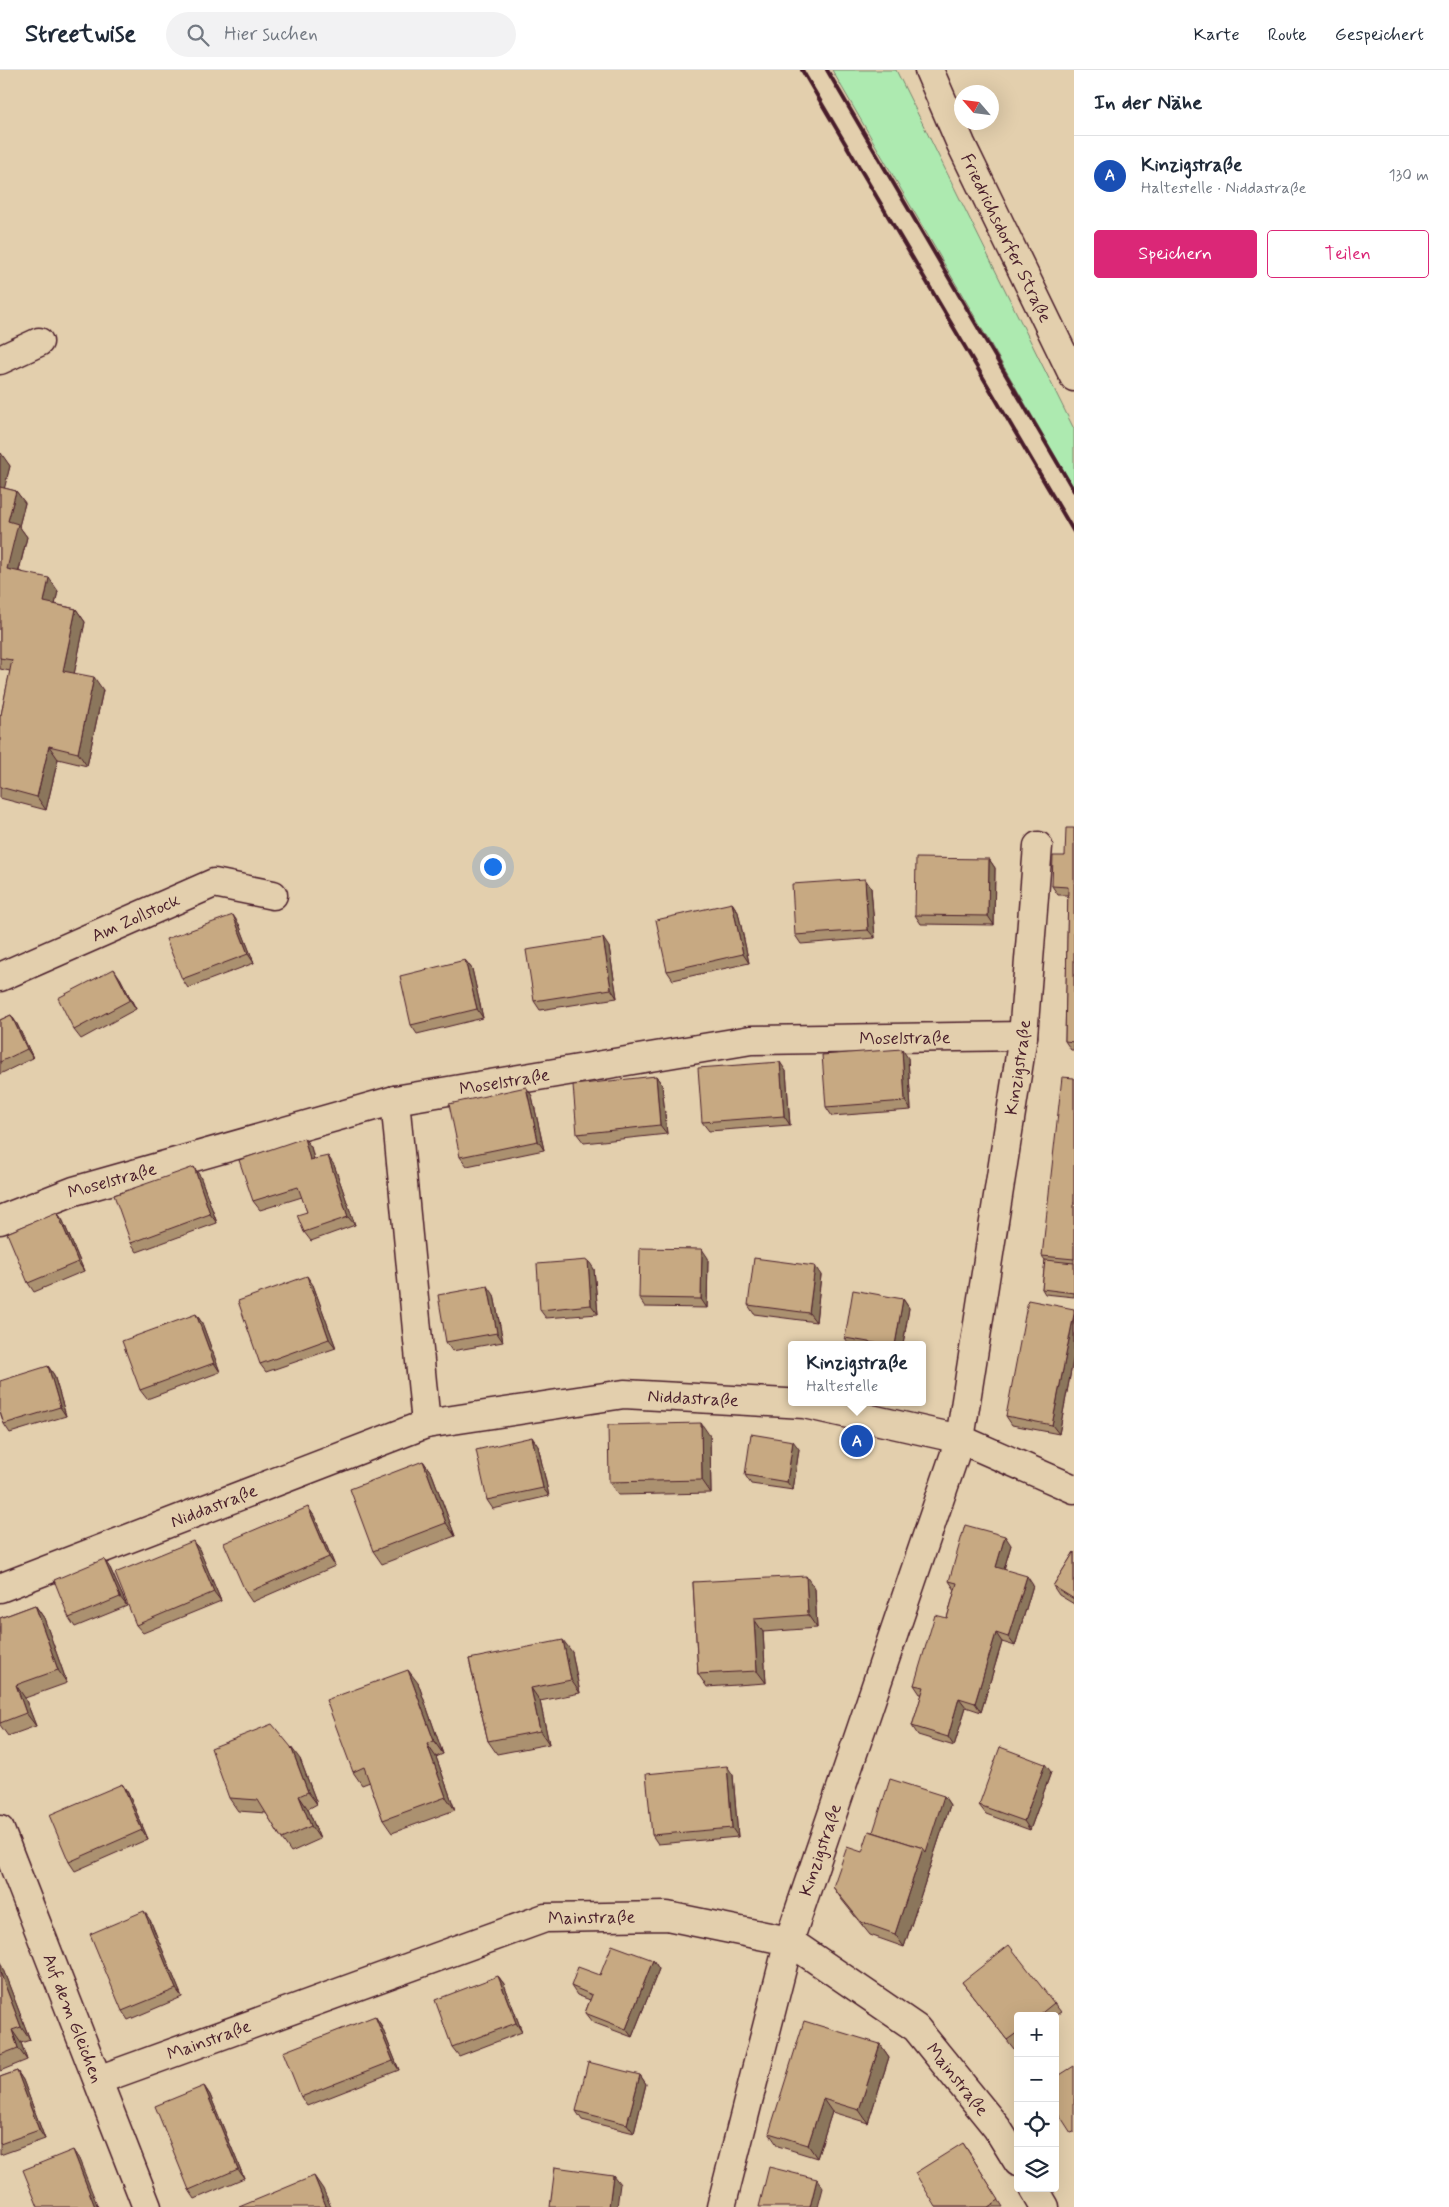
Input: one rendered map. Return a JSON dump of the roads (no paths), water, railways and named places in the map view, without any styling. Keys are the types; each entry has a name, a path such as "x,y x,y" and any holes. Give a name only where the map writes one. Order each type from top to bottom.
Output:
{"street":[{"name":"Friedrichsdorfer Straße","path":"929,70 961,144 1074,377"},
{"path":"0,360 39,342"},
{"name":"Kinzigstraße","path":"721,2207 789,1941 960,1439 1023,1036 1038,846"},
{"name":"Am Zollstock","path":"0,978 214,883 273,895"},
{"name":"Moselstraße","path":"0,1220 74,1191 395,1100 751,1040 1023,1036"},
{"path":"395,1100 426,1424"},
{"name":"Niddastraße","path":"0,1588 426,1424 624,1394 788,1403"},
{"name":"Niddastraße","path":"813,1406 960,1439 1074,1489"},
{"name":"Auf dem Gleichen","path":"0,1830 146,2207"},
{"name":"Mainstraße","path":"98,2080 545,1918 667,1916 789,1941 916,2028 996,2128 1014,2156"},
{"path":"1037,2192 1046,2207"}],"railway":[{"path":"802,70 1074,532"},
{"path":"827,70 1074,491"}],"place":[{"name":"Kinzigstraße","path":"857,1441"}]}
